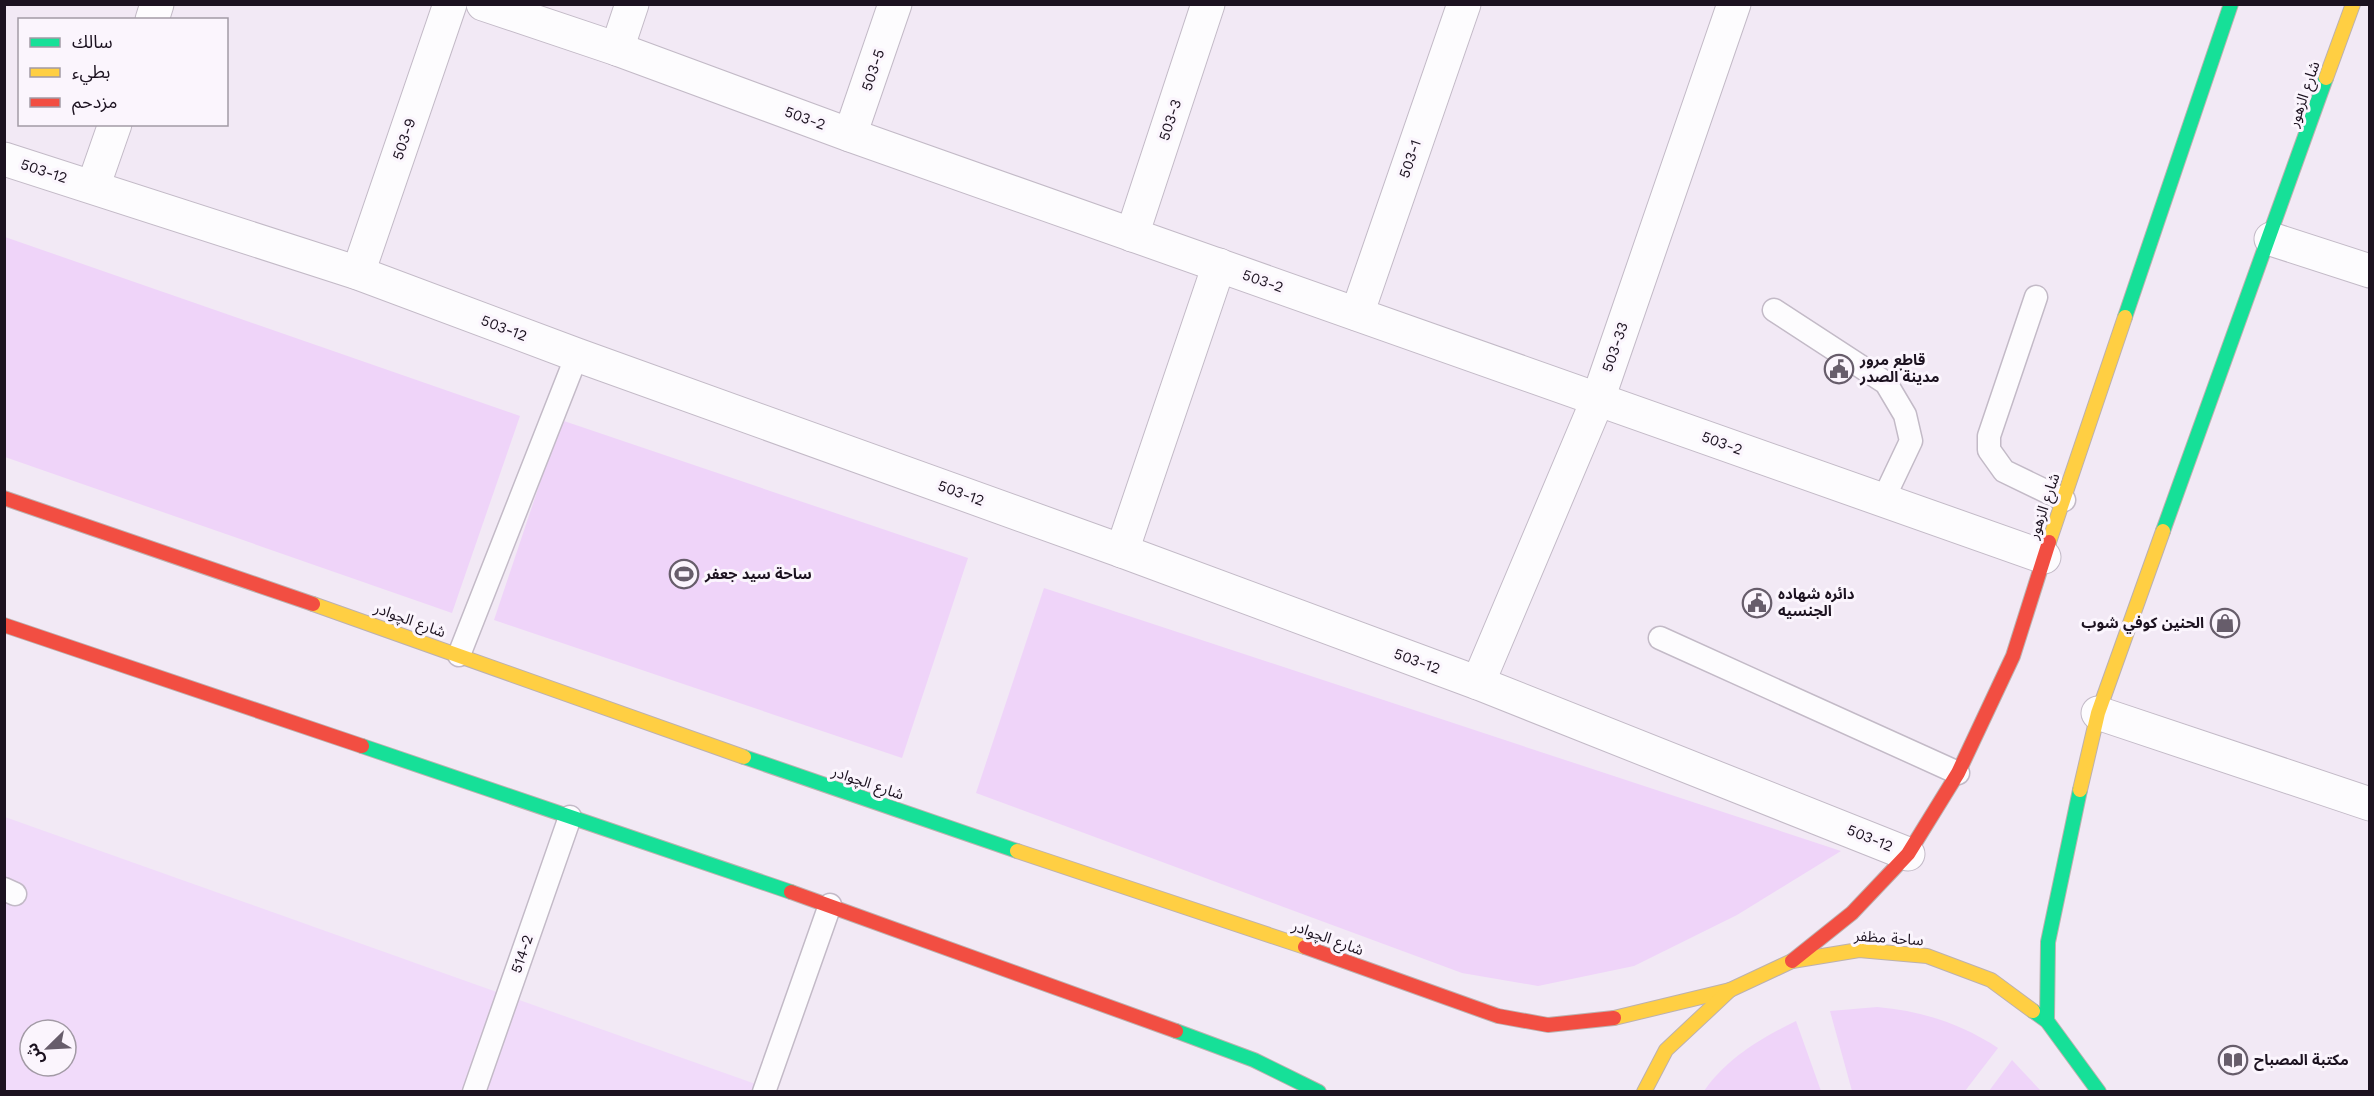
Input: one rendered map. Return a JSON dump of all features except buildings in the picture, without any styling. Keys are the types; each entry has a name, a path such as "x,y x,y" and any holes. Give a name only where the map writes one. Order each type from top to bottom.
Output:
{"main road":[{"name":"شارع الزهور","path":"1792,962 1852,914 1908,854 1958,773 2013,656 2044,557 2231,4"},
{"name":"شارع الزهور","path":"2047,1021 2048,942 2098,713 2354,4"},
{"name":"شارع الچوادر","path":"4,498 253,582 878,805 1294,943 1498,1016 1548,1025 1604,1020 1730,990"},
{"path":"4,625 830,905 1254,1060 1319,1092"},
{"name":"ساحة مظفر","path":"1644,1092 1665,1050 1730,990 1792,962 1859,950 1927,956 1991,980 2047,1021 2099,1092"}],"street":[{"name":"503-9","path":"358,273 450,4"},
{"name":"503-2","path":"483,4 617,48 850,135 2044,557"},
{"path":"617,48 632,4"},
{"name":"503-5","path":"850,135 896,4"},
{"name":"503-3","path":"1132,235 1208,4"},
{"name":"503-1","path":"1357,314 1464,4"},
{"name":"503-33","path":"1478,683 1598,399 1734,4"},
{"path":"93,187 114,126"},
{"name":"503-12","path":"4,159 358,273 577,355 1122,551 1478,683 1908,854"},
{"path":"2271,239 2370,272"},
{"path":"1122,551 1219,265"},
{"path":"2098,713 2370,804"}],"lane":[{"path":"2036,297 1989,436 1989,450 2004,471 2064,500"},
{"path":"1774,310 1886,383 1905,415 1911,441 1883,500"},
{"path":"459,655 577,355"},
{"path":"1660,638 1958,773"},
{"name":"514-2","path":"474,1092 570,817"},
{"path":"764,1092 830,905"}],"shaded area":[{"path":"5,237 520,416 452,613 5,457"},
{"path":"561,420 968,558 902,758 494,620"},
{"path":"1044,588 1841,851 1737,915 1634,966 1538,986 1462,973 976,793"},
{"path":"5,817 775,1091 5,1092"},
{"path":"1877,1007 1925,1015 1955,1025 1998,1048 1965,1091 1852,1091 1830,1011"},
{"path":"1796,1021 1821,1091 1704,1091 1723,1069 1745,1050"},
{"path":"2012,1060 2041,1091 1989,1091"}],"traffic: fast":[{"path":"2125,317 2231,4"},
{"path":"2163,531 2326,78"},
{"path":"362,746 791,892"},
{"path":"744,757 1017,851"},
{"path":"2047,1021 2048,942 2080,790"},
{"path":"2033,1011 2047,1021 2099,1092"},
{"path":"1176,1031 1254,1060 1319,1092"}],"traffic: slow":[{"path":"2326,78 2353,4"},
{"path":"2049,542 2125,317"},
{"path":"2080,790 2098,713 2163,531"},
{"path":"313,604 744,757"},
{"path":"1017,851 1305,947"},
{"path":"1644,1092 1666,1050 1730,990 1792,961 1859,950 1927,956 1991,980 2033,1011"},
{"path":"1614,1018 1730,990"}],"traffic: jam":[{"path":"4,498 313,604"},
{"path":"1792,961 1852,913 1908,854 1958,773 2013,656 2049,542"},
{"path":"4,625 362,746"},
{"path":"791,892 1176,1031"},
{"path":"1305,947 1498,1016 1548,1025 1614,1018"}],"place":[{"name":"قاطع مرور مدينة الصدر","path":"1839,369"},
{"name":"ساحة سيد جعفر","path":"684,574"},
{"name":"دائره شهاده الجنسيه","path":"1757,603"},
{"name":"الحنين كوفي شوب","path":"2225,623"},
{"name":"مكتبة المصباح","path":"2233,1060"}]}
